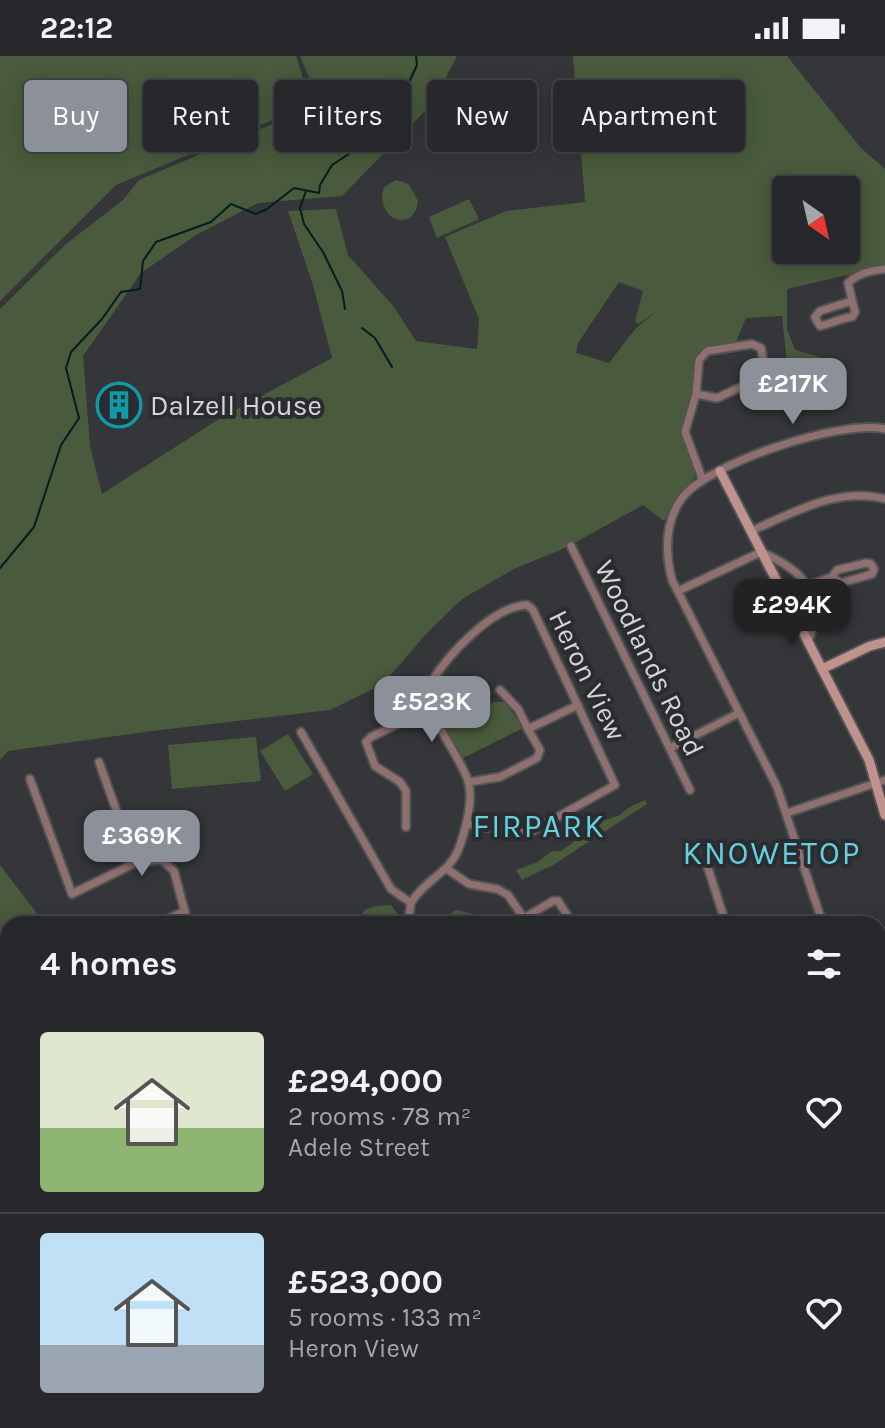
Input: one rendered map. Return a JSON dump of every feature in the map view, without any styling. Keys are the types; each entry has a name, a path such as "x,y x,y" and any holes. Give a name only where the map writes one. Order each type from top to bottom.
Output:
{"street":[{"path":"852,301 820,311 815,317 816,322 820,326 852,317 855,312 848,283 851,279 885,269"},
{"path":"696,394 717,398 760,378 765,370 761,348 752,344 707,351 699,360 696,394 685,432 702,478"},
{"path":"820,916 777,787 678,591 665,555 669,529 681,499 702,478 781,445 836,430 881,428 885,420"},
{"path":"720,471 880,782 885,815"},
{"path":"751,531 833,498 863,495 885,499"},
{"name":"Woodlands Road","path":"571,546 690,790"},
{"path":"678,591 761,552 787,563 808,585 814,601 814,618 808,642"},
{"path":"808,585 832,577 837,570 866,563 874,569 872,574 841,583 832,577"},
{"name":"Heron View","path":"431,708 428,694 430,684 454,655 481,625 523,604 533,610 615,785 527,834 467,824"},
{"path":"822,669 885,642"},
{"path":"469,782 500,777 537,758 540,750 518,709 500,690"},
{"path":"528,729 578,705"},
{"path":"406,827 406,791 400,782 375,766 366,742 431,708 469,782 467,824 458,852 447,869 411,903 409,916"},
{"path":"670,748 739,713"},
{"path":"301,732 391,889 411,903"},
{"path":"99,762 135,863"},
{"path":"30,779 72,894 135,863 162,860 171,866 186,916"},
{"path":"787,813 880,782"},
{"path":"708,868 723,916"},
{"path":"447,869 469,884 497,889 508,895 523,916"},
{"path":"533,916 553,901 558,901 568,916"},
{"path":"174,916 185,911"}],"green space":[{"path":"0,56 296,56 304,80 274,80 274,119 258,126 258,80 143,80 143,152 195,152 116,185 0,301"},
{"path":"300,56 457,56 445,80 427,80 427,109 411,125 411,80 310,80"},
{"path":"573,56 787,56 860,147 885,169 885,266 787,289 787,329 795,350 823,358 804,377 789,382 782,316 746,318 736,342 698,353 692,401 683,428 695,477 664,521 643,505 565,548 514,569 462,599 427,633 383,684 330,710 8,751 0,760 0,309 66,244 123,200 139,180 206,152 258,152 258,130 274,123 274,152 385,152 342,196 258,203 196,235 141,273 83,356 90,446 102,494 219,419 332,358 313,285 288,211 336,209 348,255 394,307 416,341 477,349 479,319 445,237 506,211 585,202 581,152 745,152 745,80 575,80","holes":["619,282 643,291 635,321 638,324 657,311 636,328 609,363 576,353 578,343"]},
{"path":"396,180 409,184 418,201 415,212 403,220 389,214 382,198 384,187"},
{"path":"469,199 479,219 437,238 429,217"},
{"path":"494,702 505,702 523,728 459,760 442,726"},
{"path":"288,734 313,774 285,791 260,751"},
{"path":"256,737 261,781 172,789 168,745"},
{"path":"645,800 647,804 553,865 522,880 516,870 538,862 552,851 561,851 602,821 620,815"},
{"path":"0,865 39,916 0,916"},
{"path":"391,905 399,916 360,916 376,906"},
{"path":"456,910 480,916 446,916"}],"waterway":[{"path":"0,568 34,527 61,445 79,418 66,368 71,352 102,319 121,292 140,289 143,261 156,242 211,222 231,204 256,214 294,188 319,193 320,185 332,165 367,142 392,98 410,80 417,65 416,56"},
{"path":"306,191 300,208 304,224 323,252 342,291 345,309"},
{"path":"362,328 375,338 392,367 388,360"}],"place":[{"name":"Dalzell House","path":"119,405"}],"district":[{"name":"FIRPARK","path":"539,826"},
{"name":"KNOWETOP","path":"772,853"}]}
